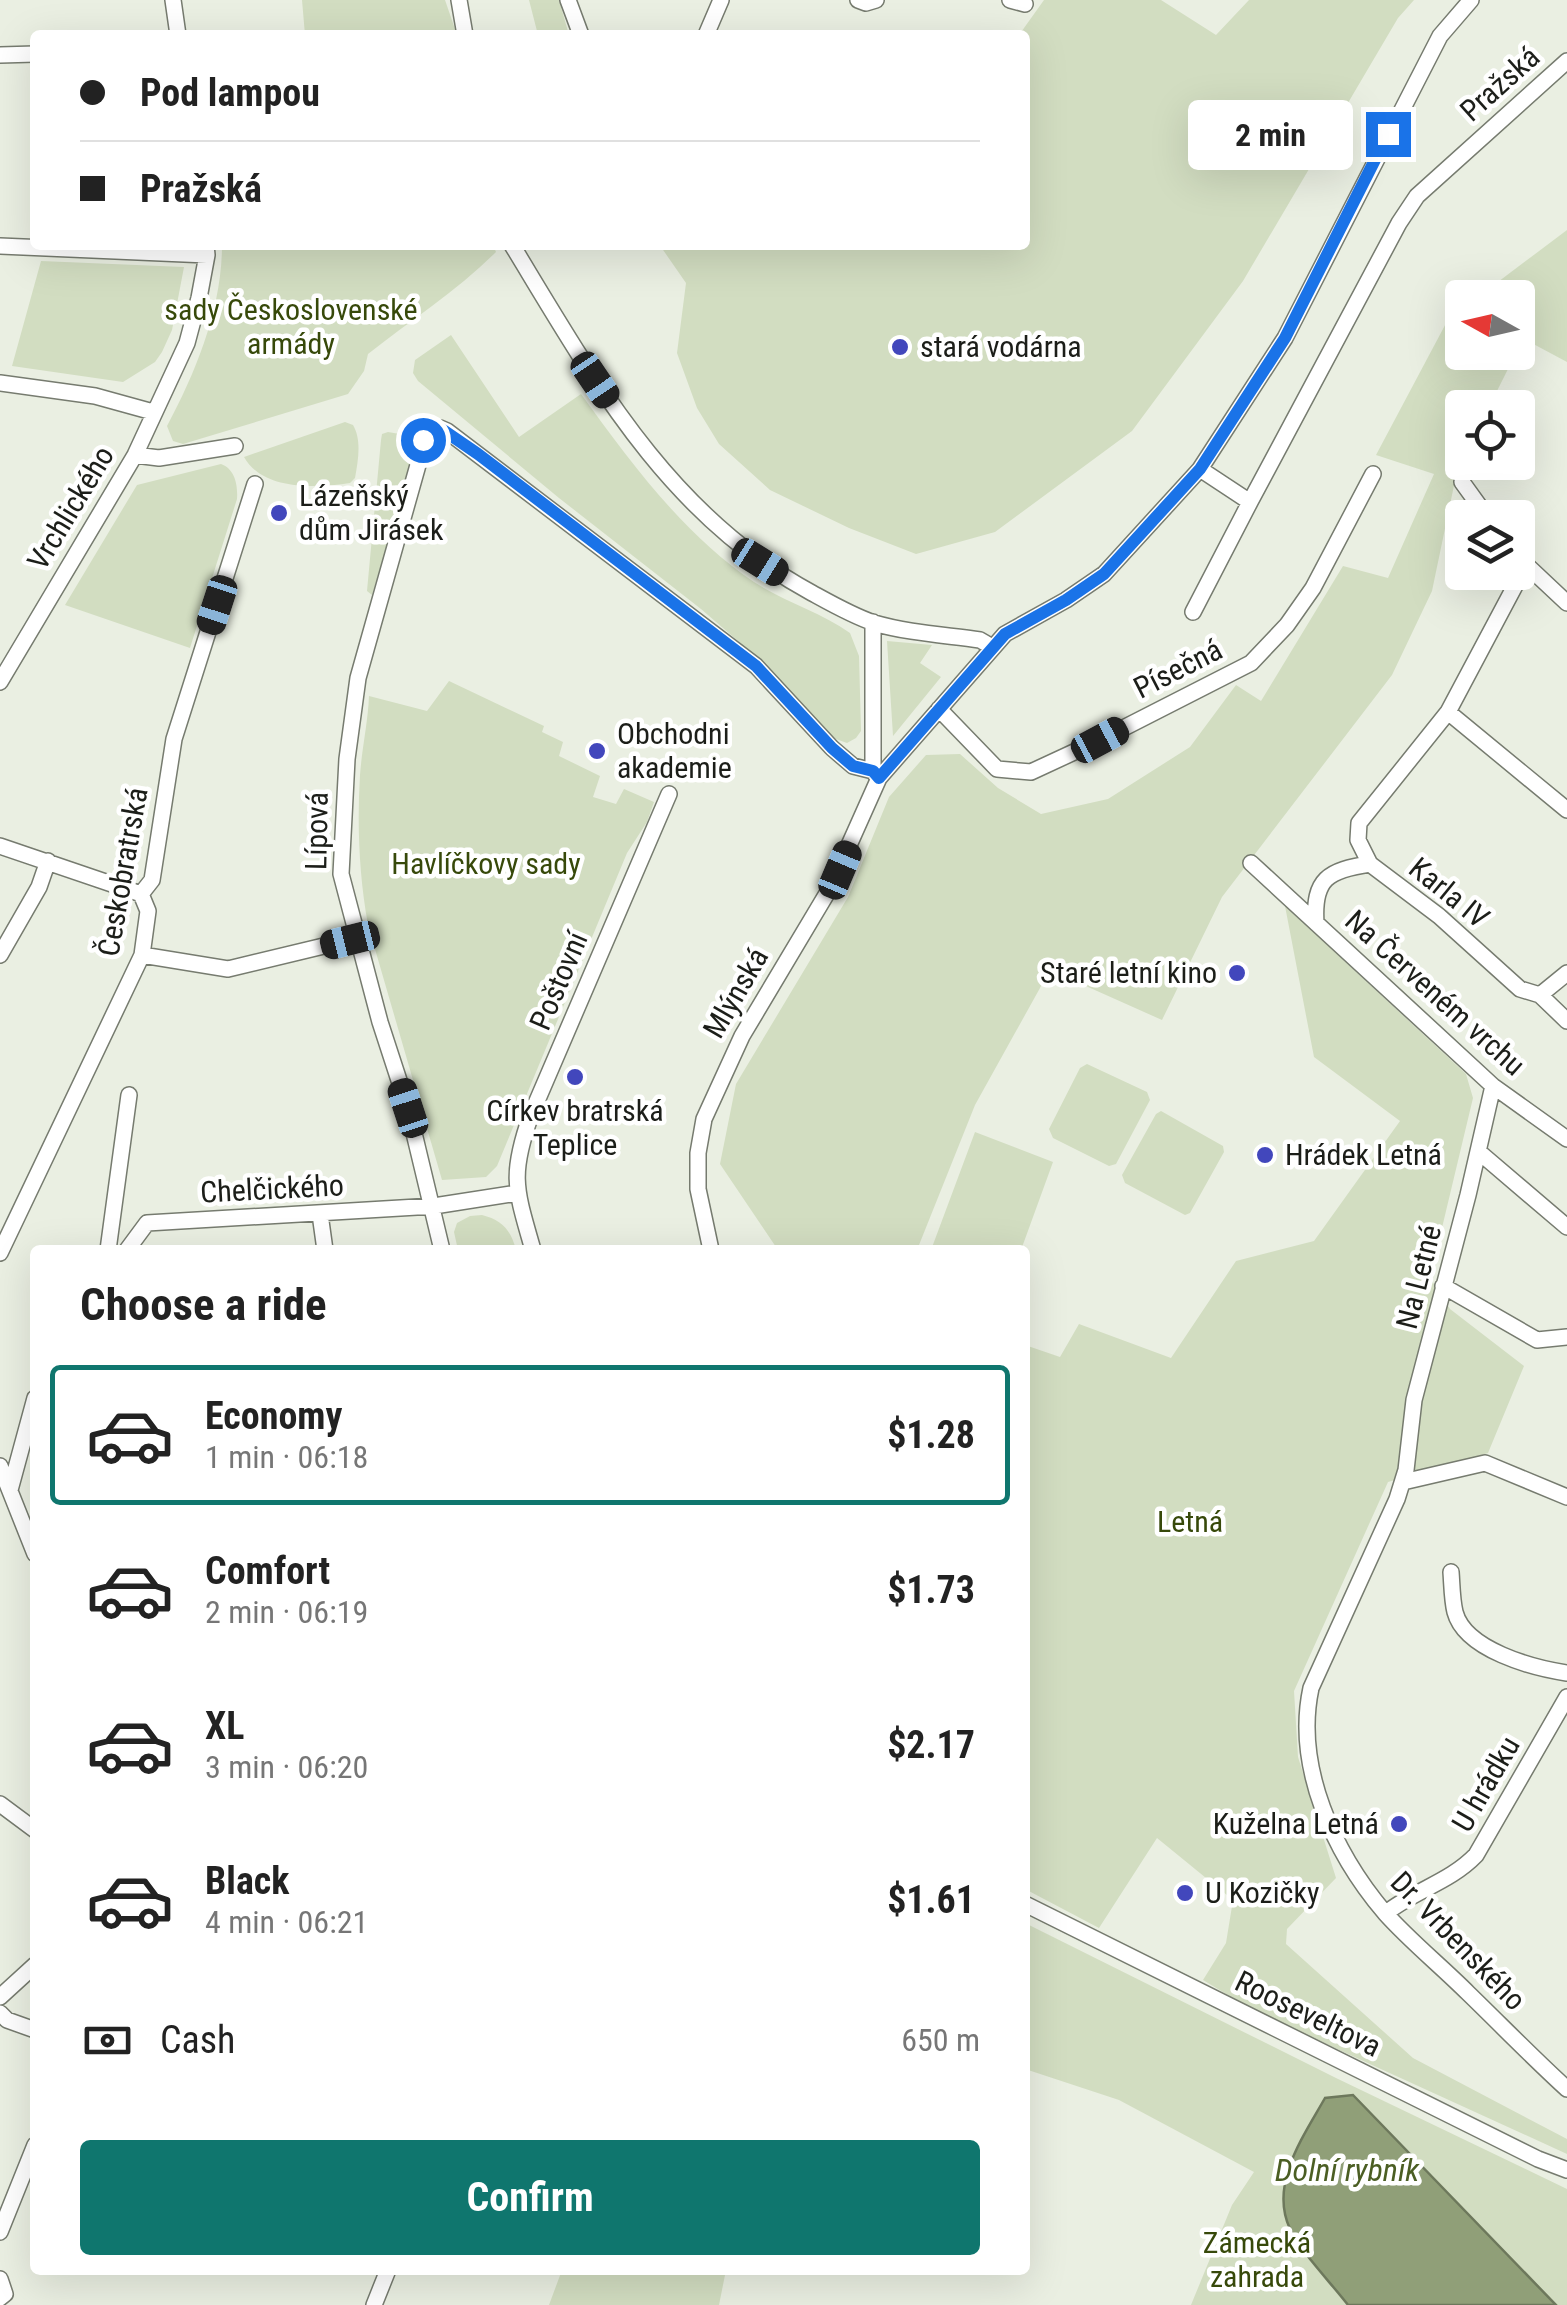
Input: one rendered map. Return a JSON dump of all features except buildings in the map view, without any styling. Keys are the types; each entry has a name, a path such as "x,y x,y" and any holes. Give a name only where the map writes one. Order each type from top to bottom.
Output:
{"street":[{"path":"173,0 177,30"},
{"path":"459,0 464,30"},
{"path":"568,0 579,30"},
{"path":"708,30 722,0"},
{"path":"858,0 866,4 876,0"},
{"name":"Pražská","path":"876,775 940,709 992,646 1005,634 1104,574 1200,469 1285,338 1440,36 1471,0"},
{"path":"0,54 30,54"},
{"name":"Pražská","path":"1193,612 1417,196 1567,61"},
{"path":"0,246 30,247"},
{"name":"Vrchlického","path":"0,682 135,456 187,343 207,250"},
{"path":"515,250 641,445 690,501 760,562 840,608 873,622 980,640 992,646"},
{"path":"0,383 95,396 153,412"},
{"name":"Lípová","path":"441,1245 434,1206 341,874 347,759 358,678 423,440 432,429 447,431 756,666 832,748 853,766 876,775"},
{"path":"135,456 184,456 235,446"},
{"path":"1200,469 1250,502"},
{"name":"Písečná","path":"940,709 997,769 1030,772 1251,662 1287,625 1313,588 1373,474"},
{"path":"1462,482 1475,500"},
{"name":"Českobratrská","path":"0,1253 142,955 148,911 141,894 152,880 174,739 255,484"},
{"path":"1535,574 1567,603"},
{"path":"1370,864 1358,840 1359,823 1448,712 1507,590"},
{"path":"873,622 876,775"},
{"path":"1448,712 1567,810"},
{"name":"Mlýnská","path":"710,1245 698,1189 698,1153 704,1119 742,1036 830,890 876,775"},
{"name":"Poštovní","path":"532,1245 517,1193 516,1162 528,1125 668,794"},
{"path":"0,846 141,894"},
{"path":"0,956 39,886 48,861"},
{"name":"Na Červeném vrchu","path":"1252,863 1493,1086 1567,1139"},
{"name":"Karla IV","path":"1316,923 1318,888 1332,872 1370,864 1438,916 1520,989 1540,995 1567,1021"},
{"path":"142,955 228,969 357,938"},
{"path":"1540,995 1567,974"},
{"name":"Na Letné","path":"1402,1482 1414,1400 1493,1086"},
{"path":"109,1245 129,1095"},
{"path":"1478,1152 1567,1227"},
{"path":"434,1206 517,1193"},
{"name":"Chelčického","path":"131,1245 147,1223 434,1206"},
{"path":"320,1214 324,1245"},
{"path":"1444,1286 1537,1340 1567,1337"},
{"path":"10,1490 30,1416"},
{"path":"1402,1482 1486,1463 1567,1497"},
{"path":"0,1466 30,1541"},
{"name":"Dr. Vrbenského","path":"1402,1482 1311,1688 1307,1746 1316,1793 1351,1866 1386,1913 1567,2089"},
{"path":"1451,1572 1455,1615 1470,1638 1532,1668 1567,1673"},
{"name":"U hrádku","path":"1386,1913 1404,1898 1445,1881 1476,1855 1567,1697"},
{"path":"0,1804 30,1826"},
{"name":"Rooseveltova","path":"1030,1906 1567,2170"},
{"path":"0,1997 30,1970"},
{"path":"0,2013 7,2020 30,2028"},
{"path":"0,2232 30,2157"},
{"path":"374,2305 386,2275"}],"green space":[{"path":"302,0 445,0 455,30 305,30"},
{"path":"529,0 559,0 568,30 537,30"},
{"path":"1044,0 1161,0 1216,35 1249,0 1414,0 1398,18 1243,281 1132,431 995,532 916,554 849,528 770,490 719,444 697,408 677,353 686,283 663,250 1030,250 1030,30 1023,30"},
{"path":"1567,230 1567,362 1535,345 1535,280 1501,280"},
{"name":"sady Československé armády","path":"222,250 496,252 368,354 364,371 348,394 183,444 173,441 167,426 205,339"},
{"path":"41,261 184,267 172,330 155,362 123,382 12,366"},
{"path":"1445,325 1445,370 1508,370 1498,390 1445,390 1445,480 1455,480 1451,500 1445,500 1445,529 1432,591 1392,675 1222,897 1162,1020 1050,970 975,1105 919,1245 775,1245 720,1164 736,1084 848,897 889,797 926,755 960,754 998,788 1041,814 1108,799 1190,747 1236,685 1261,701 1343,566 1388,578 1434,474 1376,455"},
{"path":"451,335 519,437 581,394 639,471 704,542 754,582 850,633 859,656 861,731 856,738 847,743 833,738 745,647 701,609 418,381 413,373 415,360"},
{"path":"345,422 353,425 358,444 355,478 350,483 291,485 264,476 244,457"},
{"path":"382,434 417,437 416,451 372,595 367,591 381,440"},
{"path":"221,464 235,478 237,499 190,648 65,605 137,485"},
{"path":"887,641 932,645 920,663 941,677 893,736"},
{"name":"Havlíčkovy sady","path":"449,681 544,726 542,732 563,742 559,756 600,776 593,797 616,804 624,789 654,802 647,822 627,853 497,1166 486,1177 442,1180 368,925 359,812 369,696 427,711"},
{"name":"Letná","path":"1285,906 1466,1074 1473,1098 1430,1278 1450,1309 1524,1366 1488,1453 1388,1482 1294,1691 1298,1757 1336,1878 1287,1929 1286,1944 1413,2058 1567,2139 1567,2154 1256,2012 1203,1980 1226,1943 1233,1900 1157,1838 1099,1928 1030,1892 1030,1347 1060,1357 1079,1324 1171,1358 1236,1261 1314,1241 1400,1121 1314,1057"},
{"path":"1087,1064 1147,1092 1150,1100 1116,1164 1109,1166 1053,1138 1049,1129 1080,1068"},
{"path":"1161,1111 1223,1146 1224,1152 1190,1213 1185,1215 1125,1183 1122,1175"},
{"path":"975,1132 1053,1162 1023,1245 933,1245"},
{"path":"470,1216 495,1220 505,1227 514,1245 457,1245 457,1223"},
{"name":"Zámecká zahrada","path":"1030,1925 1567,2189 1567,2305 1556,2305 1353,2095 1286,2188 1289,2221 1296,2236 1348,2305 1191,2305 1232,2205 1254,2172 1119,2100 1030,2071"},
{"path":"560,2275 725,2275 719,2305 549,2305"}],"water":[{"name":"Dolní rybník","path":"1353,2095 1556,2305 1348,2305 1295,2238 1285,2212 1284,2195 1291,2161 1325,2098"}],"place":[{"name":"stará vodárna","path":"900,347"},
{"name":"Lázeňský dům Jirásek","path":"279,513"},
{"name":"Obchodni akademie","path":"597,751"},
{"name":"Staré letní kino","path":"1237,973"},
{"name":"Církev bratrská Teplice","path":"575,1077"},
{"name":"Hrádek Letná","path":"1265,1155"},
{"name":"Kuželna Letná","path":"1399,1824"},
{"name":"U Kozičky","path":"1185,1893"}],"route":[{"path":"423,440 432,429 447,431 756,666 832,748 853,766 873,771 879,778 992,646 1005,634 1104,574 1200,469 1285,338 1388,134"}]}
